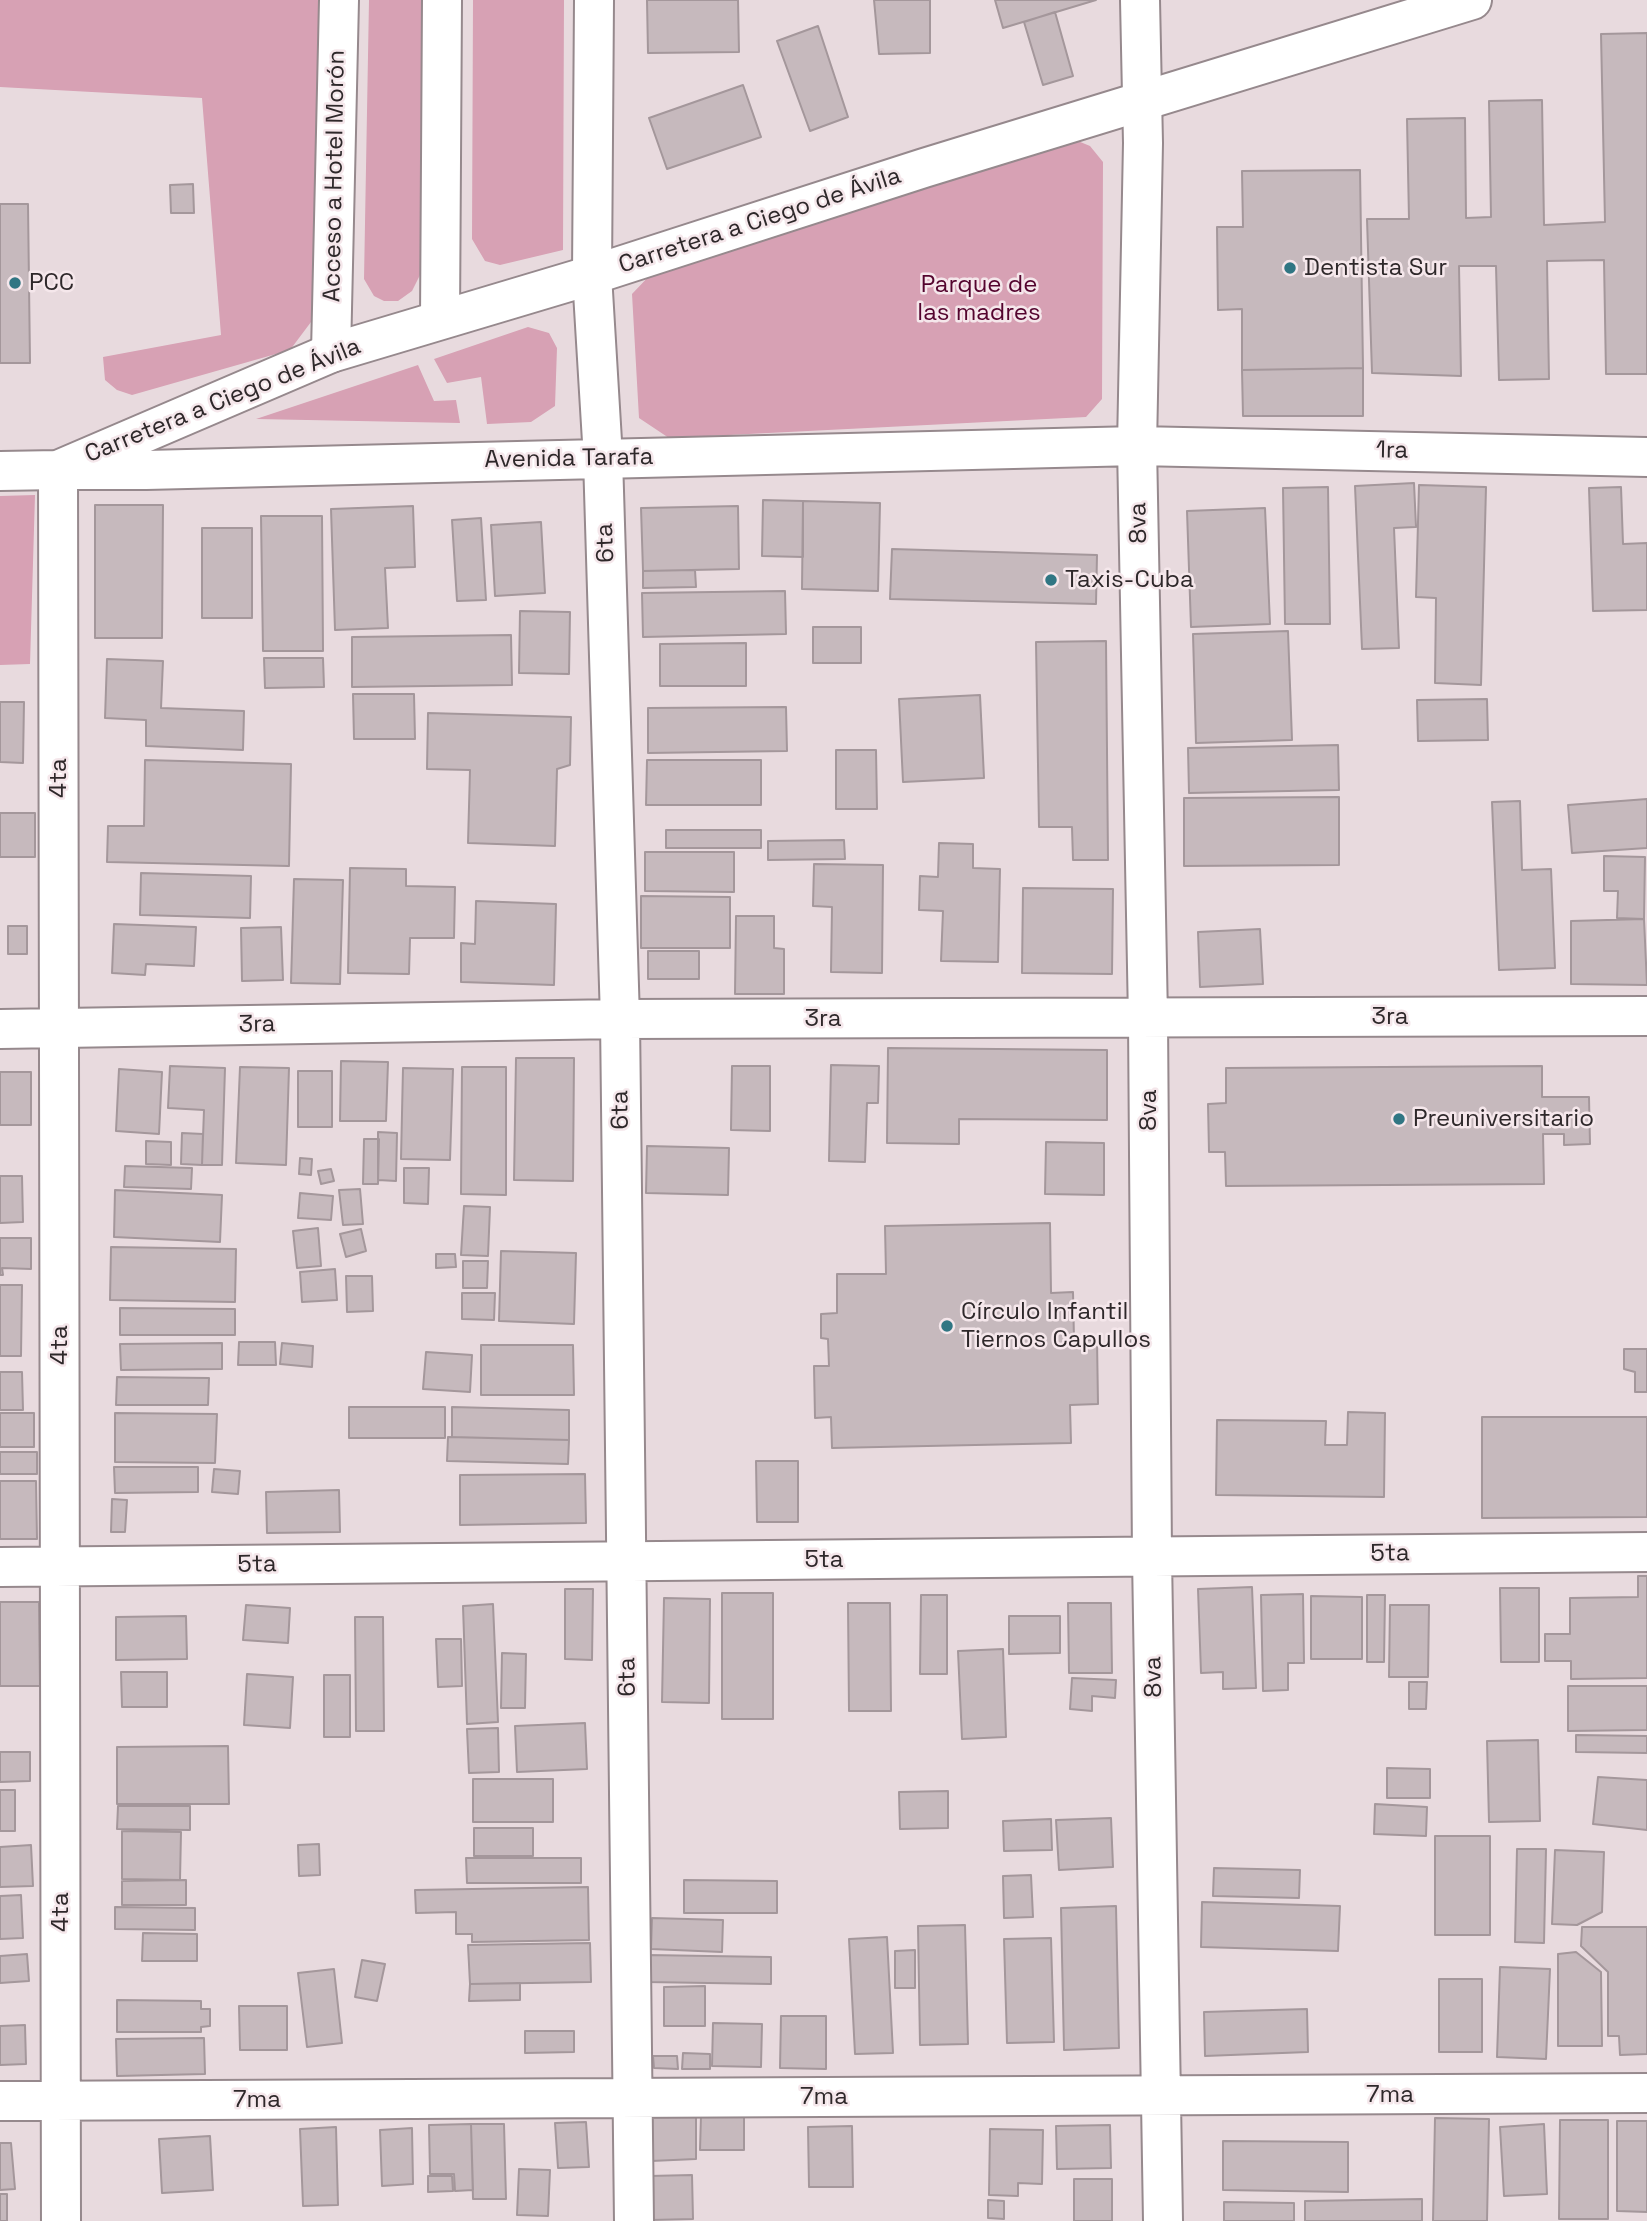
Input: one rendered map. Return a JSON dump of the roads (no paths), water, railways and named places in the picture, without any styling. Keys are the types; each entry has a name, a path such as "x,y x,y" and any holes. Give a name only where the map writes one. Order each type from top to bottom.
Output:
{"street":[{"name":"Acceso a Hotel Morón","path":"331,353 339,0"},
{"path":"440,319 442,0"},
{"name":"6ta","path":"594,0 592,275 603,458 620,1019 634,2221"},
{"name":"8va","path":"1140,0 1142,100 1137,446 1148,1019 1152,1557 1163,2221"},
{"name":"Carretera a Ciego de Ávila","path":"58,470 331,353 592,275 924,168 1472,0"},
{"name":"1ra","path":"1137,446 1647,457"},
{"name":"Avenida Tarafa","path":"0,471 146,470 1137,446"},
{"name":"4ta","path":"58,470 61,2221"},
{"name":"3ra","path":"0,1029 620,1019 1647,1016"},
{"name":"5ta","path":"0,1567 1647,1552"},
{"name":"7ma","path":"0,2101 1647,2093"}],"place":[{"name":"Dentista Sur","path":"1290,268"},
{"name":"PCC","path":"15,283"},
{"name":"Taxis-Cuba","path":"1051,580"},
{"name":"Preuniversitario","path":"1399,1119"},
{"name":"Círculo Infantil Tiernos Capullos","path":"947,1326"}],"park label":[{"name":"Parque de las madres","path":"979,299"}]}
